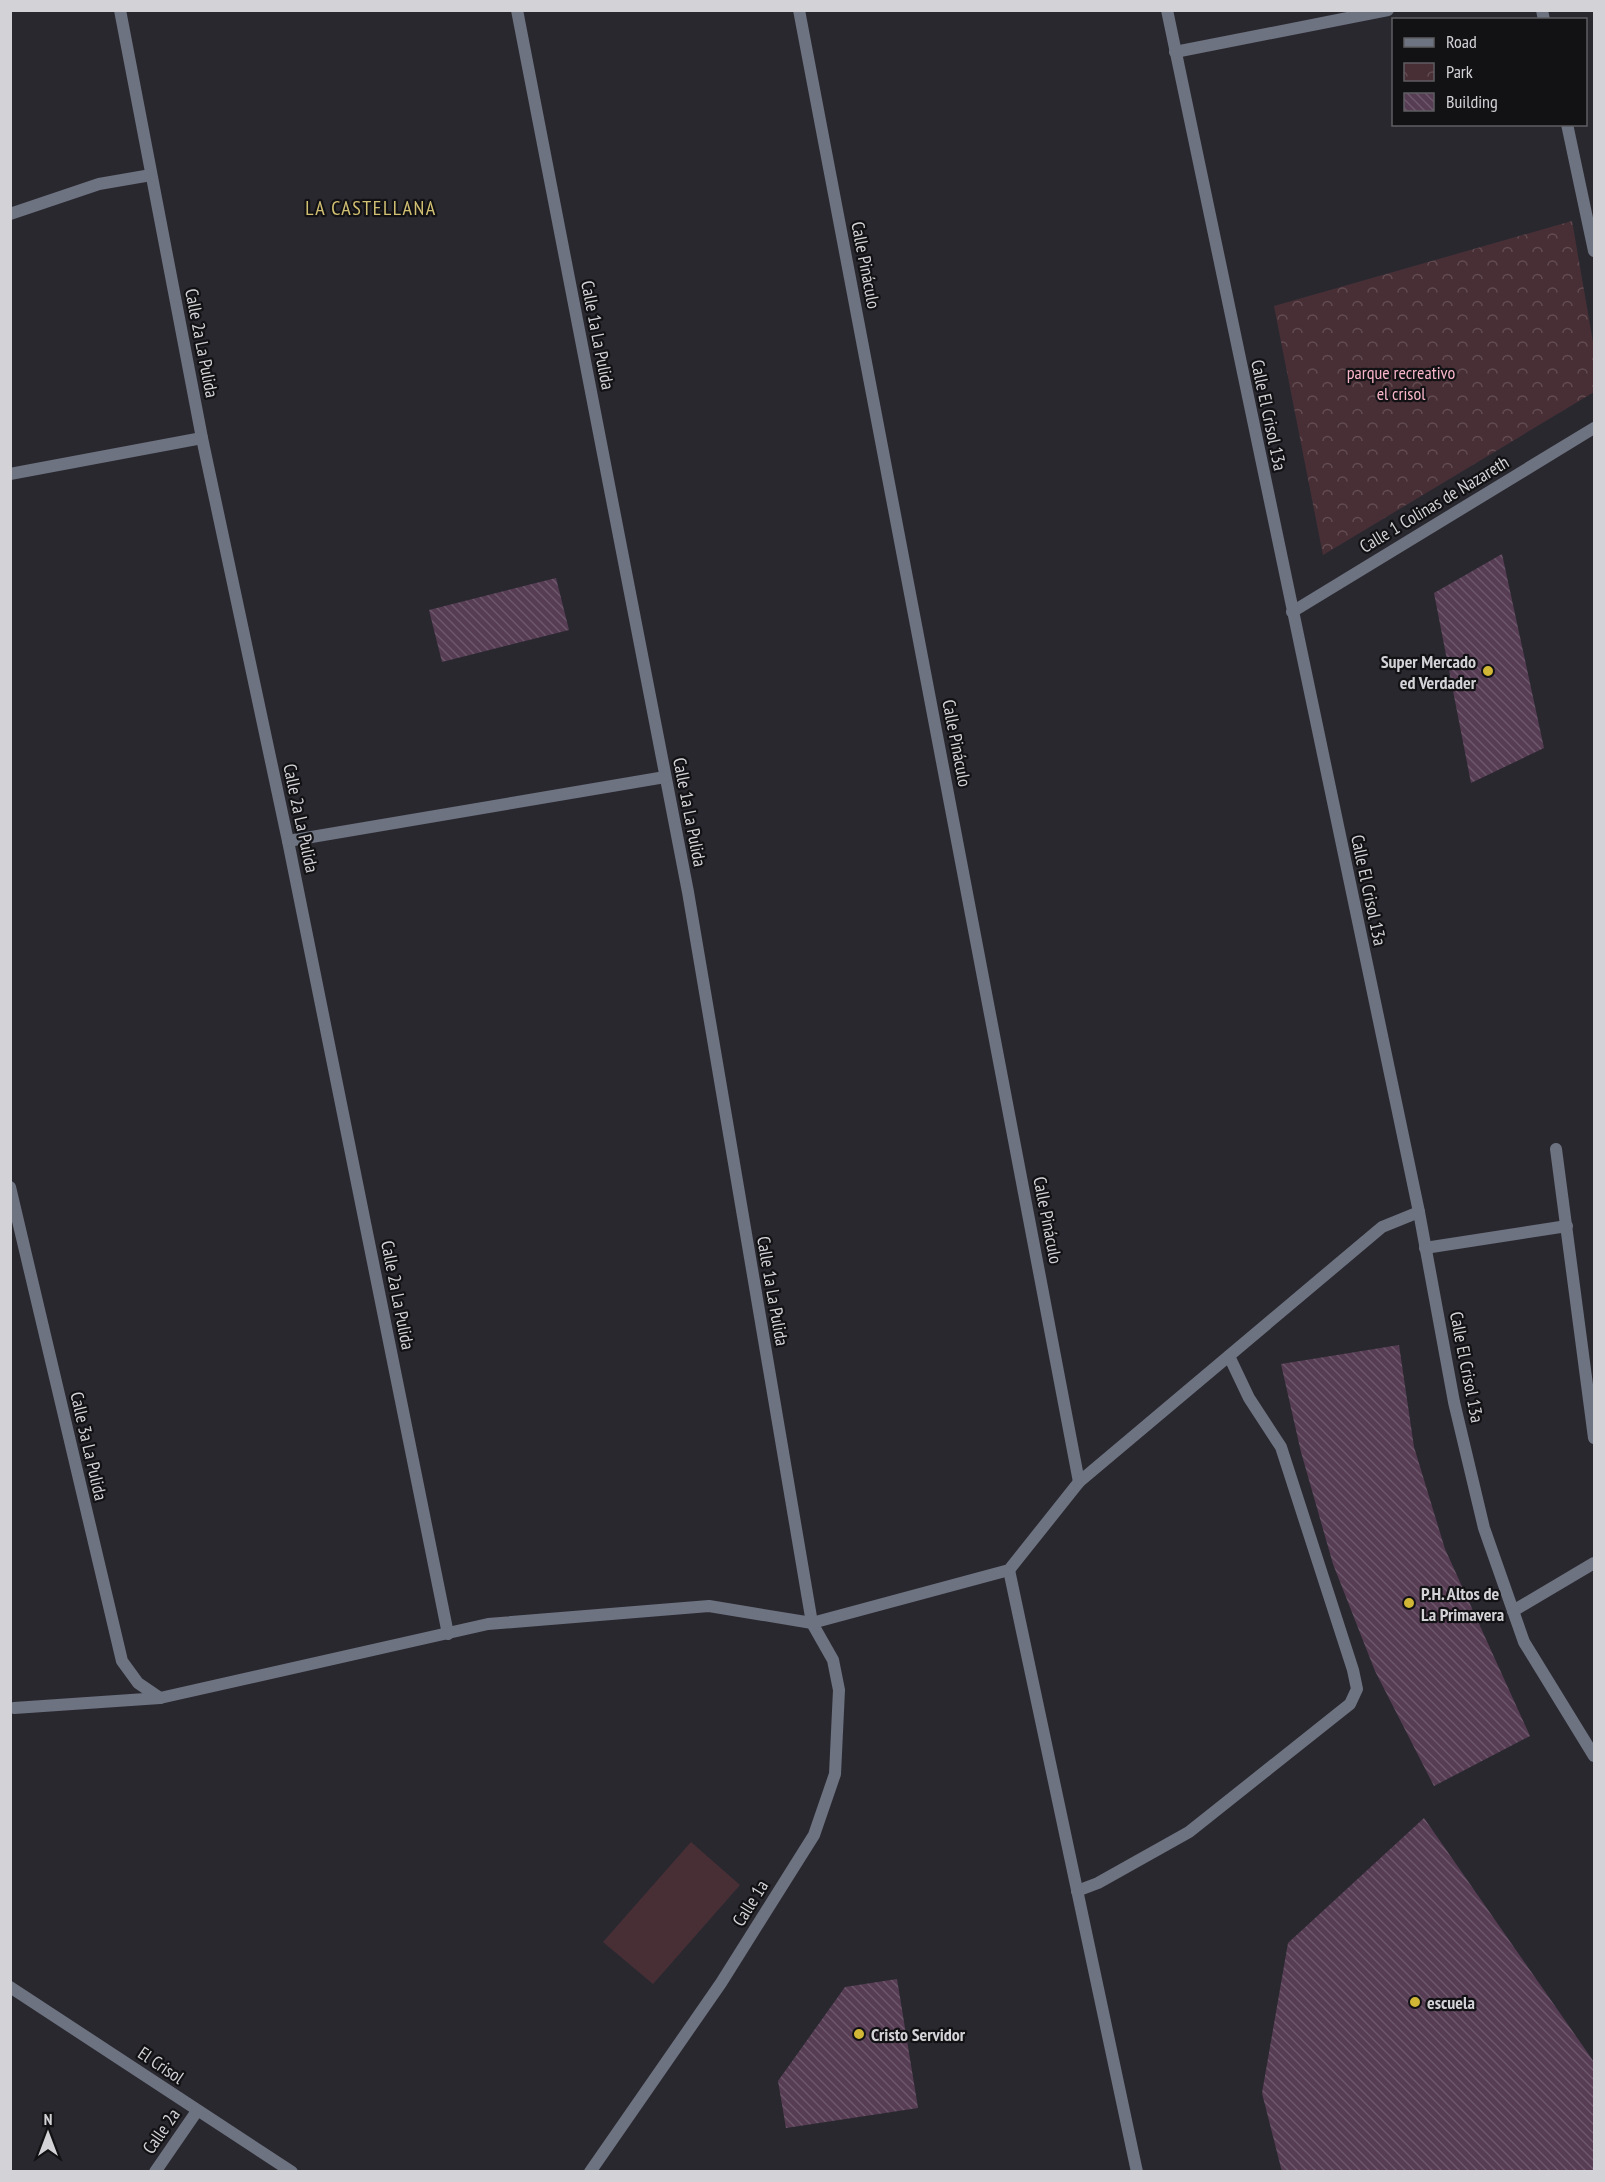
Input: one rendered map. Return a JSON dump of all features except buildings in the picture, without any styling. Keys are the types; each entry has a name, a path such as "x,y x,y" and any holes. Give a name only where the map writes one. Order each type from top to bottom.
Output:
{"street":[{"name":"Calle 2a La Pulida","path":"120,10 202,438 288,841 448,1634"},
{"name":"Calle 1a La Pulida","path":"517,10 690,904 812,1623"},
{"name":"Calle Pináculo","path":"799,10 1079,1482"},
{"name":"Calle El Crisol 13a","path":"1167,10 1419,1212 1454,1402 1484,1528 1524,1642 1594,1756"},
{"path":"1175,52 1388,10"},
{"path":"1567,126 1594,251"},
{"path":"10,214 99,184 151,175"},
{"name":"Calle 1 Colinas de Nazareth","path":"1292,612 1594,428"},
{"path":"10,474 202,438"},
{"path":"288,841 665,777"},
{"path":"1556,1149 1594,1438"},
{"name":"Calle 3a La Pulida","path":"10,1186 122,1661 138,1683 160,1698"},
{"path":"14,1708 160,1698 488,1624 709,1606 812,1623 1009,1570 1079,1482 1382,1227 1419,1212"},
{"path":"1425,1248 1567,1226"},
{"path":"1077,1891 1098,1884 1189,1832 1350,1704 1357,1689 1343,1637 1281,1447 1249,1398 1229,1356"},
{"path":"1513,1611 1594,1563"},
{"path":"1009,1570 1137,2172"},
{"name":"Calle 1a","path":"590,2172 721,1983 814,1835 835,1774 839,1690 833,1660 812,1623"},
{"name":"El Crisol","path":"10,1987 292,2172"},
{"name":"Calle 2a","path":"155,2172 197,2111"}],"green space":[{"name":"parque recreativo el crisol","path":"1572,221 1594,348 1594,392 1323,555 1274,306"},
{"path":"691,1842 740,1885 653,1984 603,1942"}],"place":[{"name":"Super Mercado ed Verdader","path":"1488,671"},
{"name":"P.H. Altos de La Primavera","path":"1409,1603"},
{"name":"escuela","path":"1415,2002"},
{"name":"Cristo Servidor","path":"859,2034"}],"district":[{"name":"LA CASTELLANA","path":"371,208"}]}
